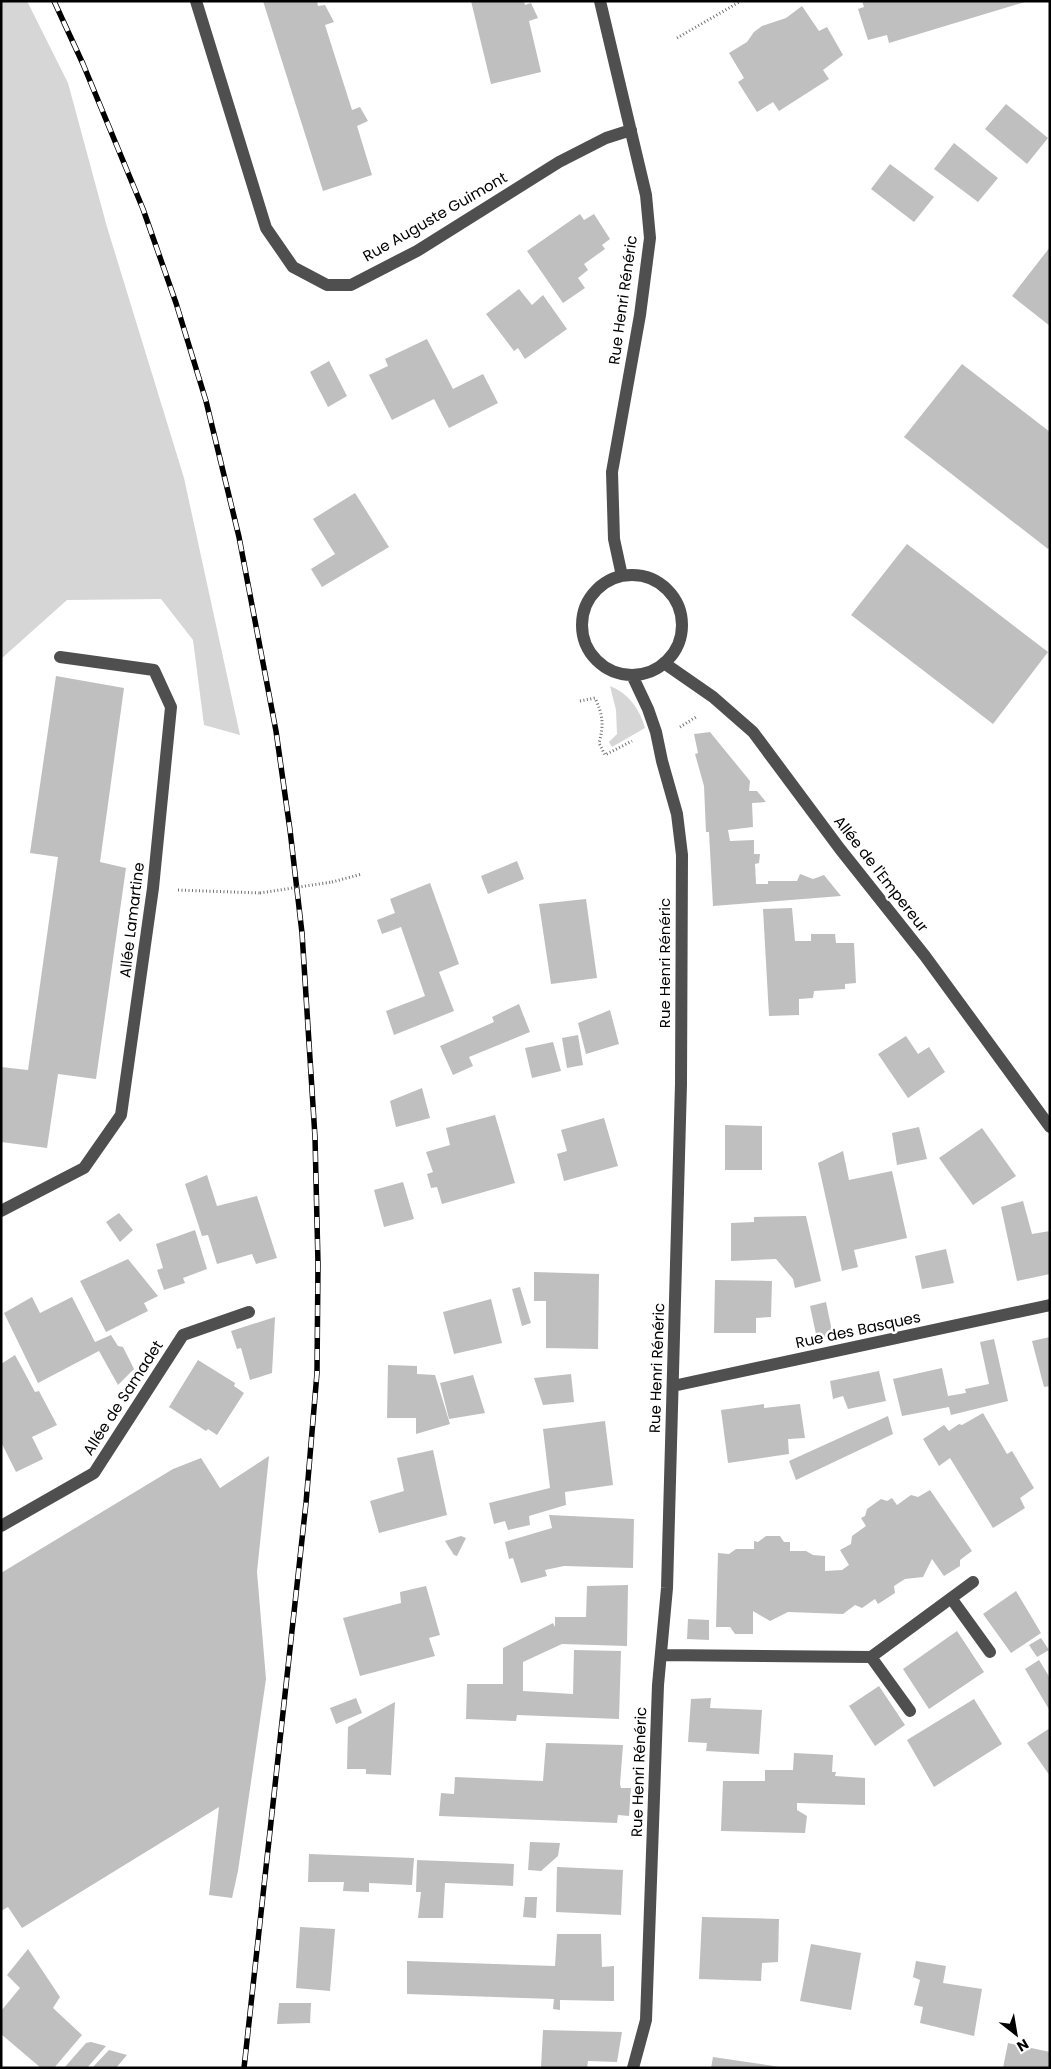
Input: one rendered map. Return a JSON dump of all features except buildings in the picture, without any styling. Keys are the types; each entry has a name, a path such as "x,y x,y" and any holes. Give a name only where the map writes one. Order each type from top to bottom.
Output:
{"street":[{"name":"Rue Auguste Guimont","path":"196,1 266,228 293,267 327,285 350,285 359,281 417,251 559,162 606,138 631,130"},
{"name":"Rue Henri Rénéric","path":"600,1 646,194 650,238 640,315 612,472 614,539 622,576"},
{"path":"639,575 654,580 668,590 677,603 682,619 681,635 675,650 664,662 644,673 632,675 616,672 602,665 591,654 584,639 582,622 586,606 594,592 607,582 622,576 639,575"},
{"name":"Allée Lamartine","path":"1,1211 84,1168 121,1115 153,888 171,707 154,670 60,657"},
{"name":"Allée de l'Empereur","path":"664,662 713,697 752,732 925,956 1050,1127"},
{"name":"Rue Henri Rénéric","path":"632,675 648,709 656,732 677,814 682,855 681,1084 667,1588 658,1684 646,2020 633,2068"},
{"name":"Rue des Basques","path":"673,1386 1050,1305"},
{"name":"Allée de Samadet","path":"1,1526 94,1473 183,1335 249,1312"},
{"path":"661,1655 871,1657 974,1582"},
{"path":"951,1598 990,1652"},
{"path":"871,1657 910,1712"}],"path":[{"path":"677,38 741,1"},
{"path":"580,702 594,698 598,704 604,728 599,743 605,755 637,739"},
{"path":"678,729 699,715"},
{"path":"153,888 260,893 332,882 362,874"}],"shaded area":[{"path":"1,1 27,1 68,83 107,227 184,478 240,735 204,725 193,640 161,599 67,600 1,659"},
{"path":"610,686 628,697 640,714 645,728 612,747 609,742 617,734 616,710"}],"railway":[{"path":"54,1 83,64 143,209 176,303 206,401 239,537 276,731 302,933 315,1137 318,1264 317,1373 306,1503 244,2068"}]}
